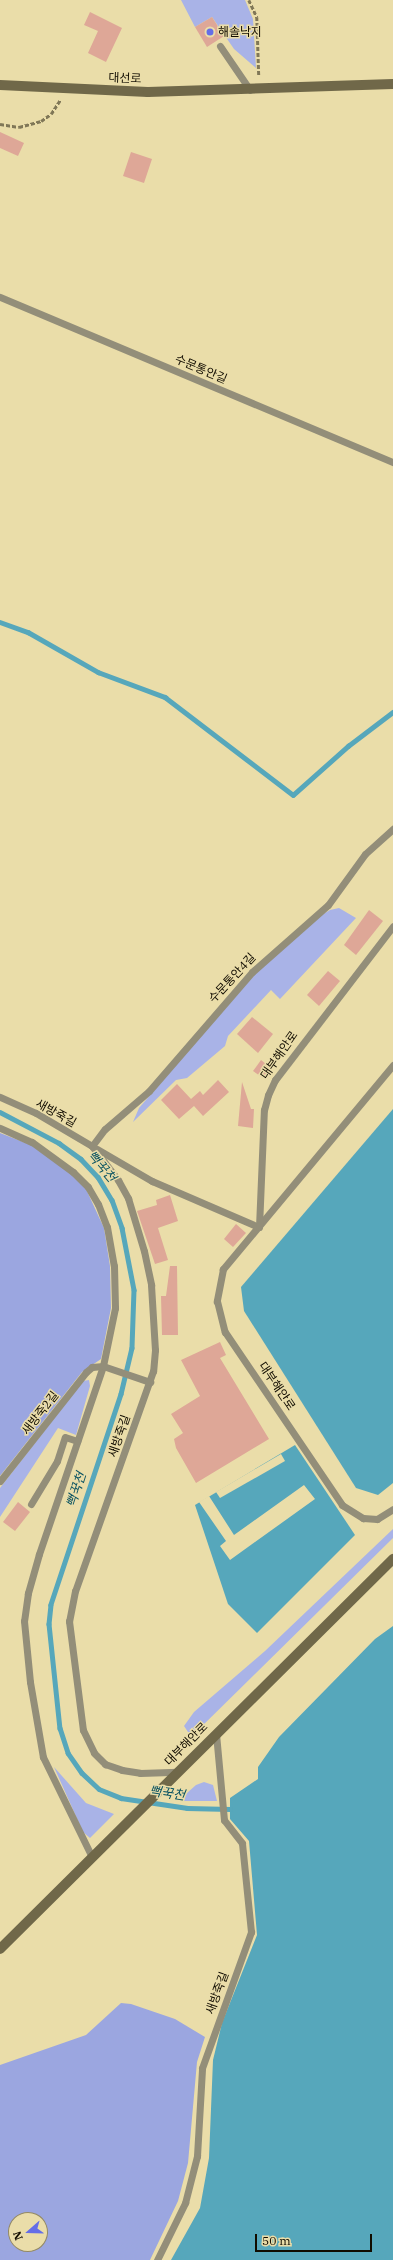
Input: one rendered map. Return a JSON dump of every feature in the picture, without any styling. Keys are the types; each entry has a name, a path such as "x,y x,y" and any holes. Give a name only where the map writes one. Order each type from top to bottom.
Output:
{"street":[{"name":"대선로","path":"0,85 148,92 255,90 393,84"},
{"name":"대부해안로","path":"0,1949 393,1559"}],"lane":[{"path":"220,46 255,90"},
{"name":"수문통안길","path":"0,297 393,462"},
{"name":"수문통안4길","path":"92,1146 105,1130 149,1091 252,972 328,904 365,854 393,829"},
{"name":"대부해안로","path":"258,1227 264,1110 268,1095 275,1080 393,926"},
{"name":"대부해안로","path":"393,1065 223,1269 218,1284 217,1301 225,1332 342,1505 363,1518 377,1519 393,1510"},
{"name":"새방죽길","path":"0,1097 36,1114 92,1146 107,1163 128,1198 144,1251 151,1284 155,1350 150,1382 76,1591 70,1612 70,1631 83,1730 94,1753 105,1764 122,1770 140,1773 178,1772"},
{"path":"0,1128 32,1142 73,1172 88,1187 98,1204 106,1227 114,1266 115,1308 106,1367 78,1441 39,1554 28,1593 24,1621 31,1690 43,1757 92,1857"},
{"path":"92,1146 152,1181 258,1227"},
{"name":"새방죽2길","path":"0,1482 86,1372 92,1367 106,1367"},
{"path":"106,1367 150,1382"},
{"path":"31,1504 57,1461 65,1437 78,1441"},
{"name":"새방죽길","path":"157,2260 185,2204 196,2156 202,2068 251,1932 242,1843 224,1820 224,1798 216,1733"}],"path":[{"path":"249,0 257,17 255,90"},
{"path":"0,124 19,127 41,121 58,105 64,88"}],"shaded area":[{"path":"181,0 245,0 253,19 256,68 234,49 212,17 195,27"},
{"path":"339,908 356,918 280,999 271,990 228,1036 225,1046 187,1078 176,1080 133,1122 139,1108 255,974 320,916 330,910"},
{"path":"393,1109 393,1483 378,1495 356,1488 244,1311 241,1287"},
{"path":"0,1133 31,1145 70,1173 86,1189 104,1228 110,1266 111,1308 101,1359 82,1372 0,1476"},
{"path":"89,1380 90,1386 76,1435 58,1428 0,1517 0,1488 83,1381"},
{"path":"295,1445 355,1535 257,1633 228,1604 195,1505"},
{"path":"393,1529 393,1538 194,1734 188,1732 184,1726 194,1712 265,1651"},
{"path":"393,1626 393,2260 171,2260 200,2208 209,2158 213,2060 222,2023 257,1935 249,1841 230,1819 230,1798 258,1779 258,1767 279,1737 375,1639"},
{"path":"54,1767 86,1803 114,1814 90,1838 83,1832"},
{"path":"204,1782 213,1785 217,1801 178,1801 196,1785"},
{"path":"121,2003 131,2004 175,2019 205,2037 197,2062 188,2163 178,2201 150,2260 0,2260 0,2065 86,2035"}],"pier":[{"path":"281,1454 285,1461 220,1498 216,1492"},
{"path":"304,1485 315,1499 230,1560 220,1546 226,1541 199,1502 209,1496 234,1535"}],"building":[{"path":"90,12 122,28 106,62 88,53 98,31 84,25"},
{"path":"212,17 224,36 207,47 195,27"},
{"path":"0,132 24,143 18,156 0,148"},
{"path":"131,152 152,159 144,183 123,176"},
{"path":"369,910 383,921 356,955 344,945"},
{"path":"328,971 340,981 319,1006 307,995"},
{"path":"252,1017 273,1034 258,1053 237,1034"},
{"path":"261,1060 271,1068 263,1078 253,1071"},
{"path":"218,1080 229,1092 203,1116 194,1106 179,1119 161,1100 177,1084 191,1099 200,1091 203,1095"},
{"path":"242,1082 251,1109 254,1109 253,1128 238,1126"},
{"path":"170,1195 178,1221 158,1228 168,1260 155,1264 137,1211 157,1205 156,1200"},
{"path":"236,1224 246,1233 233,1247 224,1239"},
{"path":"170,1266 177,1266 178,1335 162,1335 161,1296 166,1296"},
{"path":"220,1342 226,1355 220,1358 269,1439 196,1483 176,1448 174,1439 183,1433 171,1414 200,1396 181,1360"},
{"path":"18,1502 30,1512 15,1531 3,1522"}],"waterway":[{"path":"0,622 28,632 98,672 165,697 293,795 348,746 393,712"},
{"name":"뻑꾹천","path":"0,1112 59,1143 81,1159 98,1177 112,1200 122,1228 134,1290 132,1348 121,1394 51,1605 49,1624 60,1728 68,1753 82,1773 99,1789 121,1798 187,1808 230,1809"}],"place":[{"name":"해솔낙지","path":"210,32"}]}
